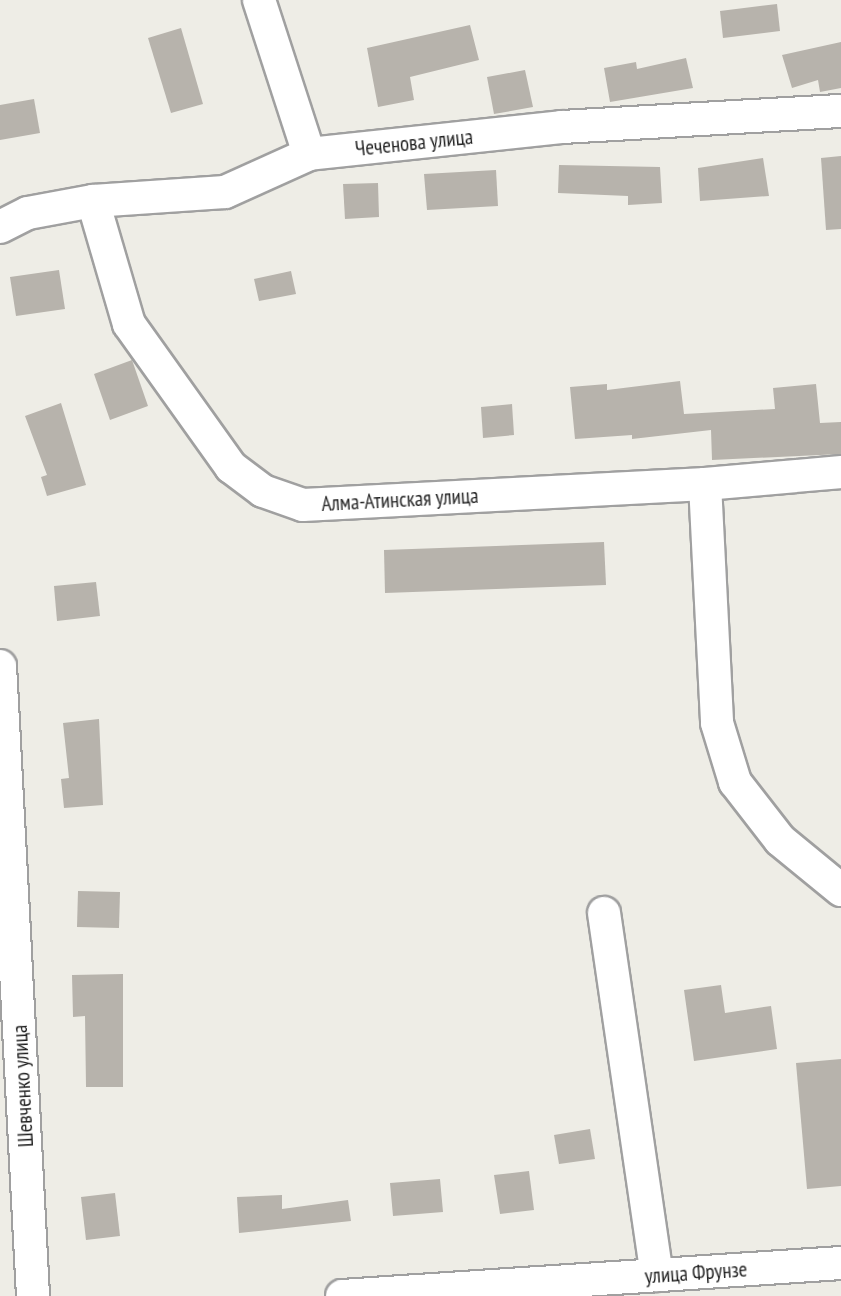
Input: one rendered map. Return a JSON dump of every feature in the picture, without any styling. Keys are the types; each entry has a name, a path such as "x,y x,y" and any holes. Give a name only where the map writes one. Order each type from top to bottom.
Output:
{"street":[{"path":"259,0 309,154"},
{"name":"Чеченова улица","path":"0,227 28,214 93,201 225,192 309,154 562,127 841,111"},
{"name":"Алма-Атинская улица","path":"93,201 129,324 231,467 263,491 303,505 705,484 841,472"},
{"path":"705,484 717,723 735,782 780,840 841,890"},
{"name":"Шевченко улица","path":"0,666 33,1296"},
{"path":"604,914 657,1275"},
{"name":"улица Фрунзе","path":"341,1296 841,1263"}],"building":[{"path":"777,4 780,31 723,38 720,11"},
{"path":"470,25 479,60 410,77 414,100 378,107 367,48"},
{"path":"181,28 203,104 171,113 148,38"},
{"path":"841,42 841,88 820,92 818,80 792,88 782,55"},
{"path":"686,58 693,88 610,102 604,68 636,62 637,69"},
{"path":"525,70 533,107 494,114 487,77"},
{"path":"34,99 40,133 0,140 0,105"},
{"path":"841,156 841,229 826,230 821,158"},
{"path":"763,158 769,196 700,201 698,168"},
{"path":"559,165 660,167 662,203 628,205 628,196 558,193"},
{"path":"496,170 498,206 427,210 424,174"},
{"path":"378,183 379,217 345,219 343,184"},
{"path":"59,270 65,309 16,316 10,277"},
{"path":"291,271 296,294 259,301 254,279"},
{"path":"132,360 148,406 110,420 94,374"},
{"path":"680,381 684,414 775,409 773,388 816,384 820,423 841,422 841,454 712,460 711,430 632,439 632,435 575,439 570,387 607,384 607,390"},
{"path":"61,403 86,485 47,496 41,477 47,475 25,416"},
{"path":"512,404 514,435 483,438 481,407"},
{"path":"604,542 606,585 385,593 384,550"},
{"path":"96,582 100,616 57,621 54,586"},
{"path":"99,719 103,805 64,808 61,779 69,778 63,723"},
{"path":"78,891 120,892 119,928 77,927"},
{"path":"123,974 123,1087 86,1087 85,1016 73,1017 72,975"},
{"path":"721,985 725,1013 771,1006 777,1049 694,1061 684,990"},
{"path":"841,1059 841,1186 807,1189 796,1063"},
{"path":"590,1129 595,1159 559,1164 554,1135"},
{"path":"529,1171 534,1210 500,1214 494,1175"},
{"path":"440,1179 443,1212 393,1216 390,1183"},
{"path":"115,1193 120,1236 86,1240 81,1197"},
{"path":"282,1195 282,1209 348,1200 351,1221 239,1233 237,1197"}]}
